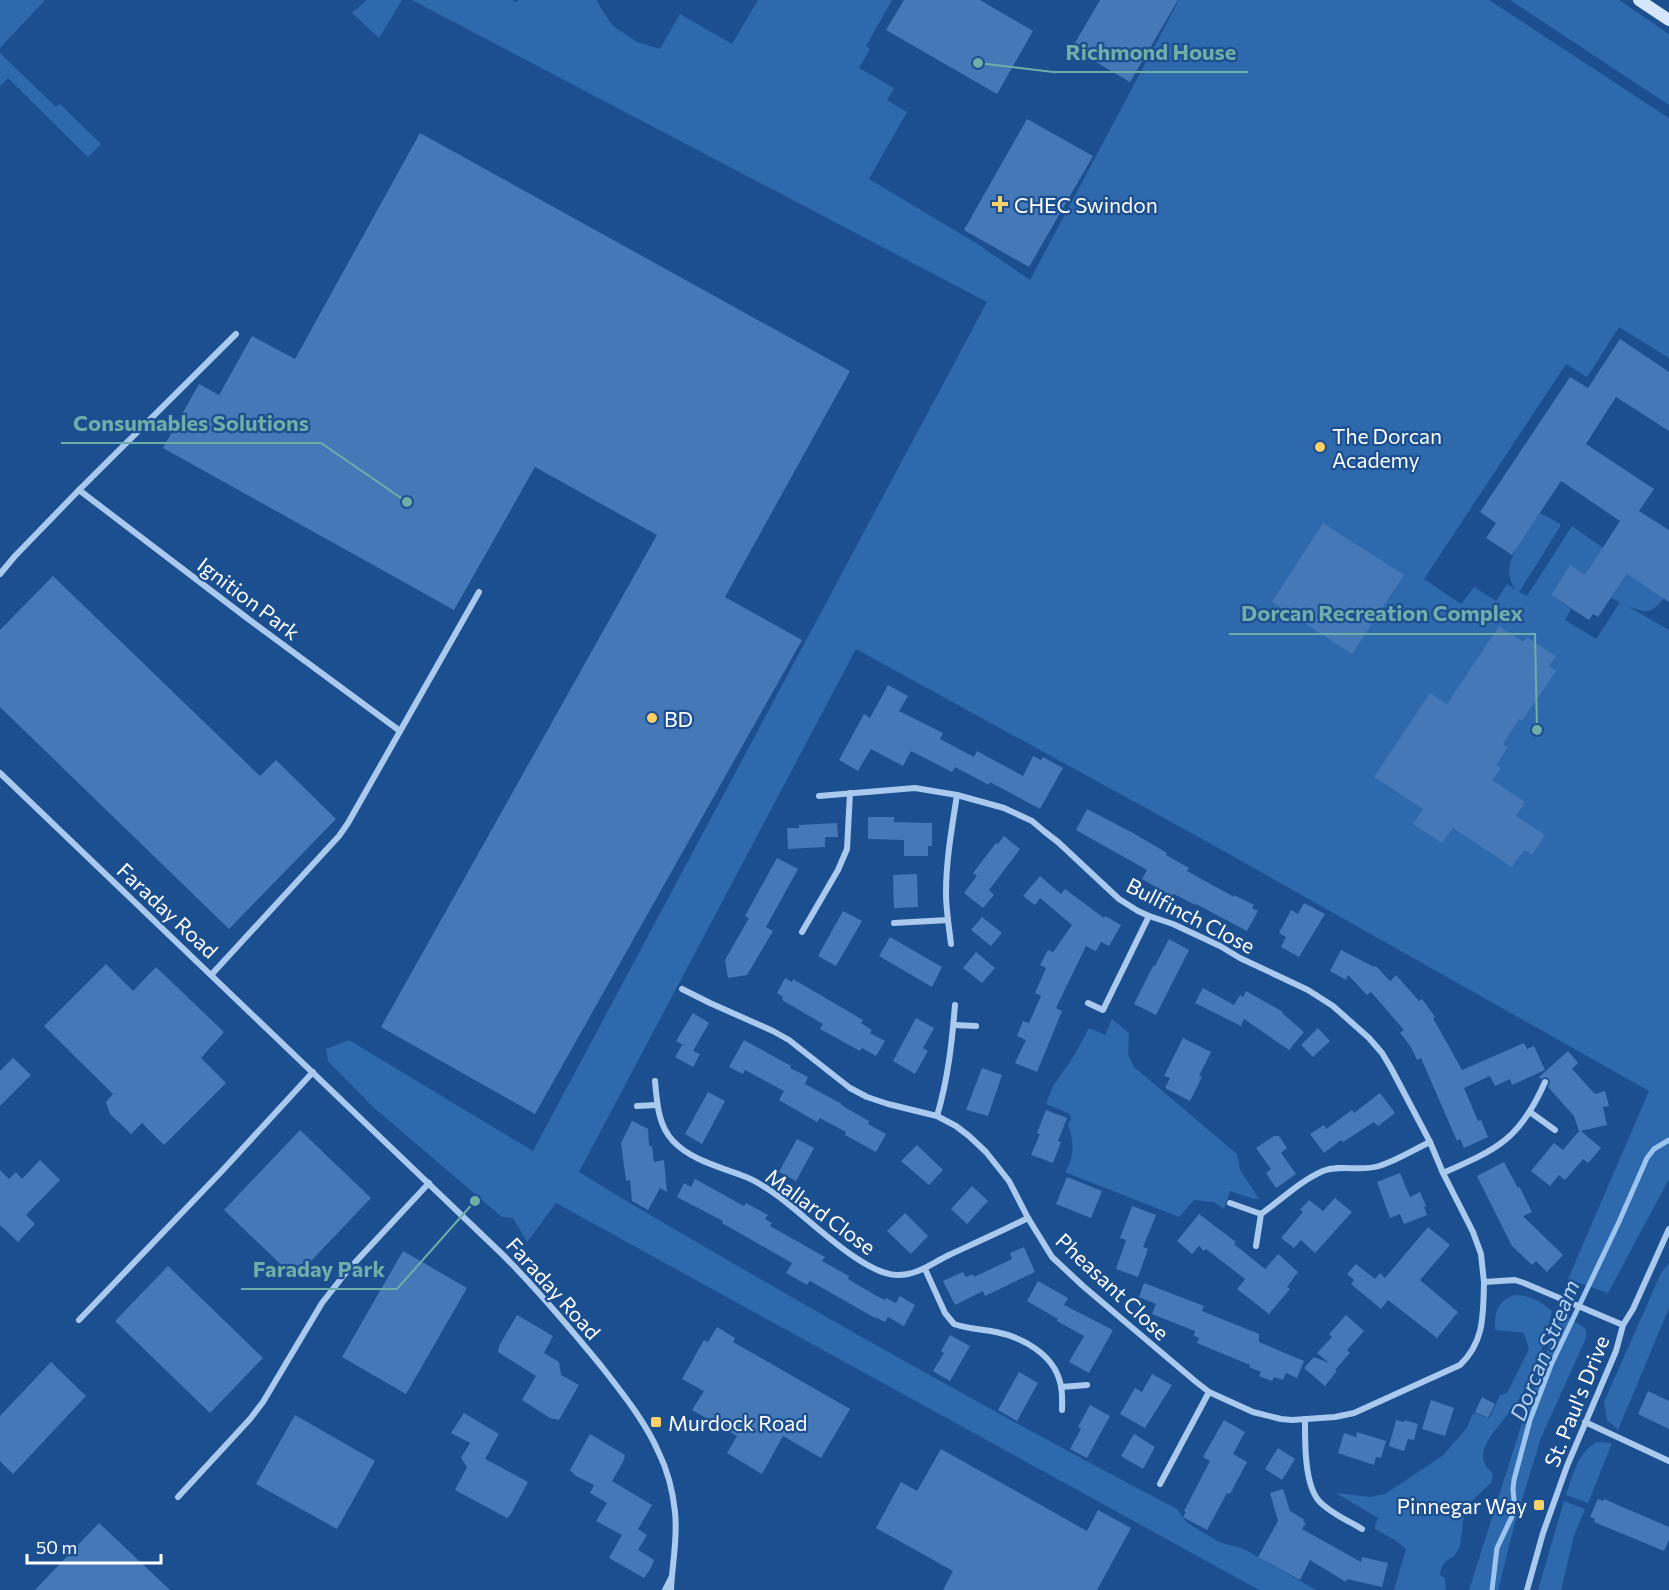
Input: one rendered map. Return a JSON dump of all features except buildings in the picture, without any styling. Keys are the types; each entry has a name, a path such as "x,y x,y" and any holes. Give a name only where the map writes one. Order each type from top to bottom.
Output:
{"main road":[{"path":"1639,0 1669,20"}],"street":[{"path":"0,574 79,490 236,334"},
{"name":"Ignition Park","path":"79,490 400,731"},
{"path":"212,974 339,836 479,592"},
{"name":"Faraday Road","path":"0,773 502,1254 551,1305 616,1384 658,1450 668,1477 675,1512 676,1540 671,1590"},
{"name":"Bullfinch Close","path":"819,796 915,788 957,795 996,806 1032,821 1058,842 1119,900 1308,990 1345,1016 1370,1038 1382,1053 1430,1142 1473,1232 1481,1254 1484,1282"},
{"path":"802,932 838,870 847,849 850,793"},
{"path":"951,944 946,893 957,795"},
{"path":"1088,1003 1103,1010 1149,916"},
{"path":"894,923 948,920"},
{"name":"Pheasant Close","path":"682,989 789,1040 850,1088 867,1097 938,1116 956,1126 986,1152 1009,1181 1048,1251 1068,1272 1209,1392 1253,1412 1281,1419 1335,1417 1354,1413 1460,1365 1469,1357 1477,1344 1483,1319 1484,1282"},
{"path":"938,1116 945,1090 956,1005"},
{"path":"954,1025 976,1026"},
{"path":"79,1320 313,1072"},
{"name":"Mallard Close","path":"654,1081 661,1122 668,1135 687,1153 749,1178 768,1189 873,1269 885,1274 898,1275 925,1269 1028,1218"},
{"path":"1443,1173 1503,1143 1530,1112 1545,1082"},
{"path":"637,1106 657,1105"},
{"path":"1530,1112 1555,1130"},
{"path":"1256,1246 1261,1214 1309,1179 1332,1168 1363,1169 1378,1166 1430,1142"},
{"path":"178,1497 264,1402 321,1303 348,1270 429,1183"},
{"path":"1230,1203 1261,1214"},
{"name":"St. Paul's Drive","path":"1527,1590 1546,1523 1585,1422 1616,1351 1623,1325 1633,1309 1667,1238 1669,1229"},
{"path":"925,1269 945,1313 954,1324 1002,1333 1023,1341 1048,1359 1055,1369 1061,1387 1062,1410"},
{"path":"1484,1282 1515,1280 1623,1325"},
{"path":"1061,1387 1086,1384"},
{"path":"1160,1485 1209,1392"},
{"path":"1305,1419 1305,1450 1311,1485 1317,1499 1331,1511 1362,1529"},
{"path":"1585,1422 1669,1461"},
{"name":"Faraday Road","path":"665,1590 671,1578"}],"shaded area":[{"path":"0,0 45,0 0,48"},
{"path":"367,0 402,0 379,38 352,13"},
{"path":"412,0 512,0 516,2 519,0 598,0 597,2 612,25 637,42 660,49 680,14 732,44 758,0 892,0 866,46 870,49 859,68 894,88 887,100 907,112 869,179 976,243 1030,280 1179,0 1489,0 1669,118 1669,358 1619,327 1587,377 1566,364 1424,579 1461,604 1474,587 1496,601 1507,584 1515,589 1510,579 1511,560 1521,540 1540,513 1560,524 1560,527 1519,592 1527,596 1572,526 1603,548 1591,579 1570,566 1551,595 1571,609 1565,620 1596,639 1620,602 1611,598 1627,574 1664,598 1655,608 1647,611 1627,606 1669,630 1669,1179 1608,1293 1568,1279 1649,1091 1204,840 856,649 579,1172 895,1356 1177,1509 1186,1522 1219,1542 1244,1549 1316,1590 1259,1590 556,1203 527,1242 513,1218 502,1217 373,1107 328,1061 326,1049 349,1040 533,1151 987,302"},
{"path":"1510,0 1619,0 1669,34 1669,105"},
{"path":"0,53 56,107 60,104 101,144 88,157 8,78 0,86"},
{"path":"1112,1019 1129,1033 1128,1054 1134,1067 1237,1154 1240,1170 1259,1199 1230,1191 1224,1209 1214,1202 1194,1200 1179,1217 1065,1172 1071,1161 1071,1137 1068,1125 1071,1119 1070,1114 1046,1104 1053,1086 1075,1054 1089,1028 1105,1035"},
{"path":"1669,1263 1669,1308 1618,1430 1607,1420 1604,1402 1661,1273"},
{"path":"1515,1295 1535,1300 1552,1311 1535,1370 1518,1401 1485,1447 1483,1459 1493,1474 1491,1483 1465,1507 1460,1546 1454,1557 1442,1566 1440,1575 1445,1578 1446,1590 1394,1590 1406,1549 1375,1529 1378,1518 1336,1493 1370,1497 1385,1494 1442,1456 1467,1428 1472,1415 1475,1413 1489,1419 1500,1395 1507,1393 1529,1349 1524,1333 1495,1330 1498,1308 1505,1300"},
{"path":"1562,1313 1586,1329 1586,1338 1541,1438 1515,1522 1498,1590 1469,1590 1537,1376"},
{"path":"1597,1442 1612,1443 1588,1503 1566,1495 1580,1458"},
{"path":"1564,1501 1585,1509 1574,1536 1561,1590 1538,1590"}],"waterway":[{"name":"Dorcan Stream","path":"1492,1590 1497,1548 1515,1510 1514,1480 1530,1420 1551,1365 1647,1158 1654,1149 1669,1140"}],"place":[{"name":"Richmond House","path":"978,63"},
{"name":"CHEC Swindon","path":"1000,204"},
{"name":"The Dorcan Academy","path":"1320,447"},
{"name":"Consumables Solutions","path":"407,502"},
{"name":"BD","path":"652,718"},
{"name":"Dorcan Recreation Complex","path":"1537,730"},
{"name":"Faraday Park","path":"475,1201"},
{"name":"Murdock Road","path":"656,1422"},
{"name":"Pinnegar Way","path":"1539,1505"}]}
